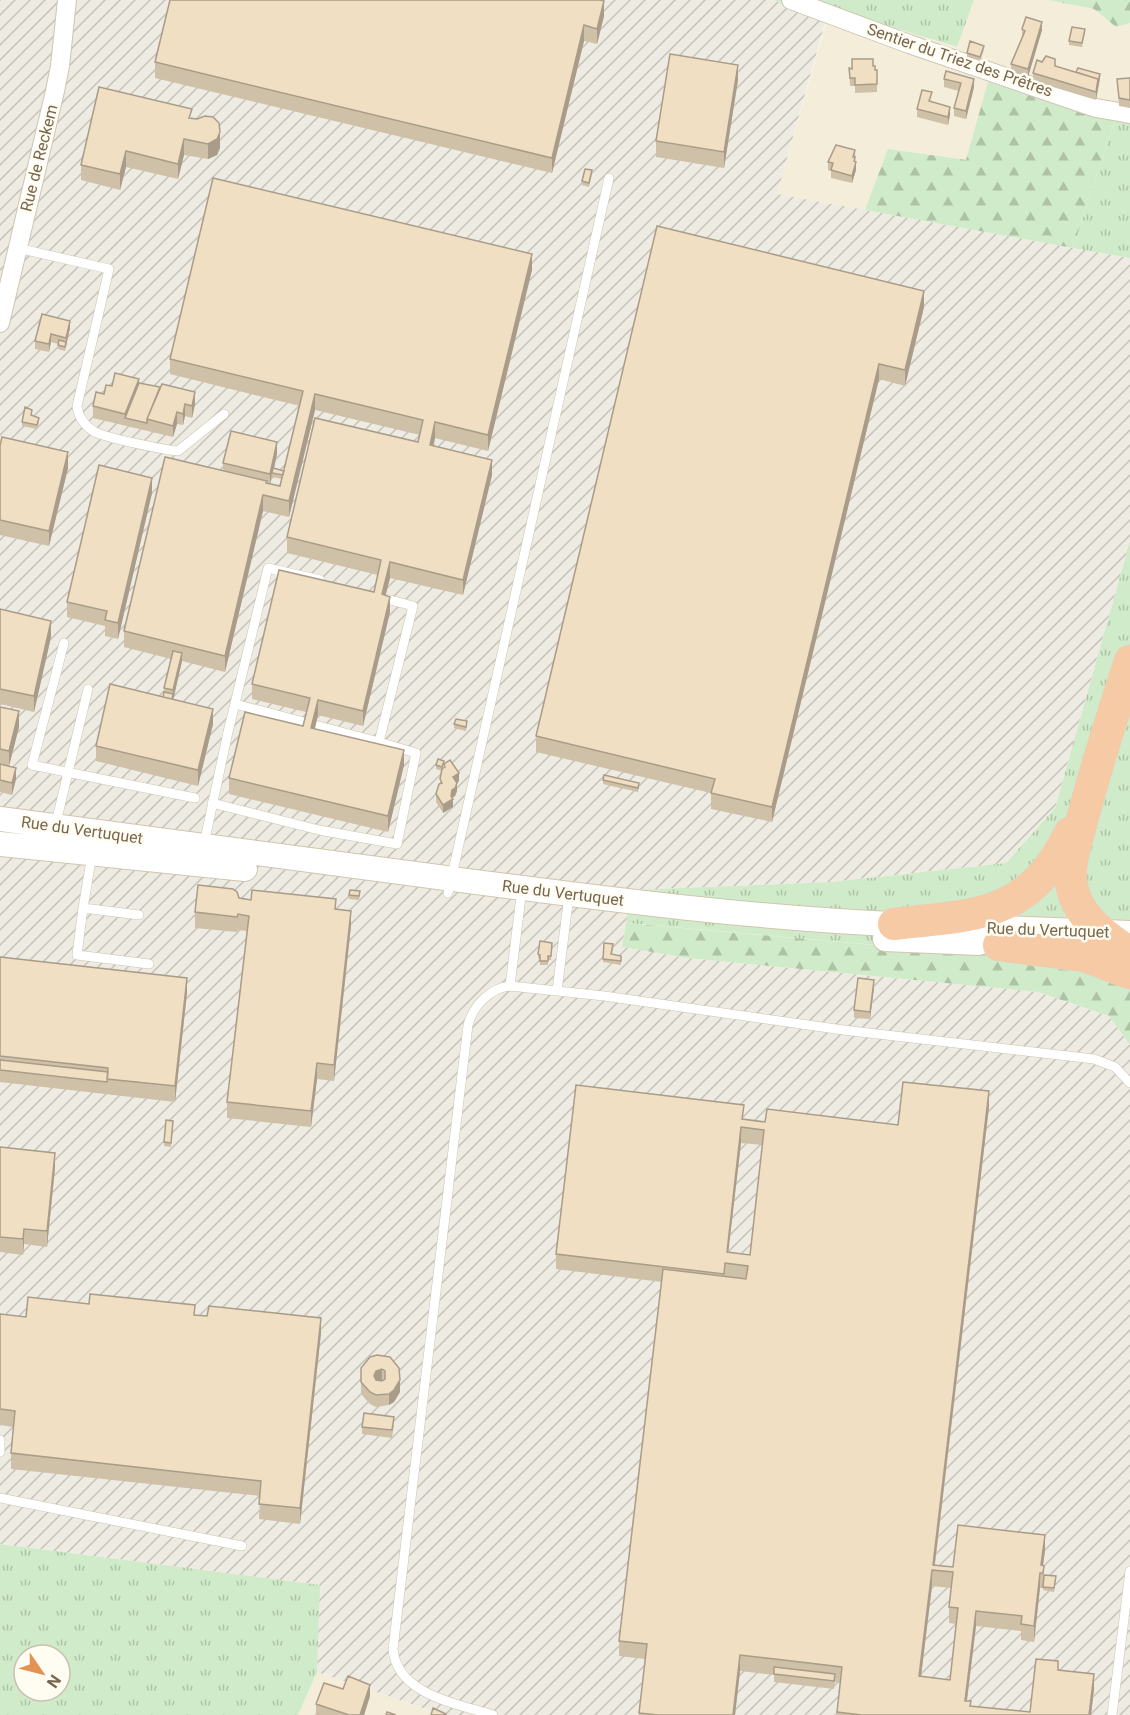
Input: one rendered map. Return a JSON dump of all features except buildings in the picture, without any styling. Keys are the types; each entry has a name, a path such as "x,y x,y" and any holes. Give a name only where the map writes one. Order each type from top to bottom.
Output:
{"highway":[{"path":"1123,947 1081,909 1072,891 1071,881 1073,853 1089,791 1130,661"},
{"path":"894,924 970,915 998,907 1020,896 1040,880 1056,859 1089,791"},
{"path":"999,945 1085,956 1123,947"}],"street":[{"name":"Rue de Reckem","path":"0,319 58,79 67,0"},
{"name":"Sentier du Triez des Prêtres","path":"791,0 909,44 1063,97 1096,108 1130,114"},
{"name":"Rue du Vertuquet","path":"0,819 53,838 568,901 783,933 999,945"},
{"name":"Rue du Vertuquet","path":"0,844 53,838"},
{"name":"Rue du Vertuquet","path":"568,901 894,924 1123,947"}],"lane":[{"path":"449,886 609,178"},
{"path":"17,248 109,269 77,406 81,418 92,429 100,434 178,451 224,414"},
{"path":"202,856 212,803 268,568 327,582"},
{"path":"370,594 413,606 379,742"},
{"path":"64,643 32,765 195,798"},
{"path":"53,838 88,689"},
{"path":"212,803 319,830 397,844 416,753 235,704"},
{"path":"94,843 77,956 149,964"},
{"path":"510,986 521,895"},
{"path":"557,991 568,901"},
{"path":"83,908 139,915"},
{"path":"493,1715 436,1697 419,1688 401,1672 393,1649 468,1026 474,1011 484,999 498,988 510,986 843,1030 1094,1059 1115,1067 1130,1083"},
{"path":"0,1440 0,1452"},
{"path":"0,1498 242,1546"},
{"path":"1112,1715 1130,1571"}],"shaded area":[{"path":"0,0 774,0 825,23 777,194 1130,258 1130,541 1055,808 1006,863 831,882 632,890 622,947 688,958 1038,992 1109,1016 1130,1045 1130,1715 444,1715 317,1672 319,1585 0,1544"},
{"path":"974,0 1048,0 1094,9 1116,27 1130,23 1130,120 966,161 888,150 865,210 777,194 830,9 956,47"},
{"path":"317,1672 444,1715 298,1715"}],"green space":[{"path":"774,0 974,0 957,47 831,9 825,23"},
{"path":"1048,0 1130,0 1130,23 1116,27 1094,9"},
{"path":"988,82 1116,117 1073,248 865,210 888,149 966,160"},
{"path":"1116,117 1130,120 1130,258 1073,248"},
{"path":"1130,541 1130,987 923,949 626,923 631,890 831,882 1006,863 1055,808"},
{"path":"626,923 1033,959 1079,966 1130,987 1130,1045 1109,1016 1038,992 688,958 622,947"},
{"path":"0,1544 320,1585 317,1672 298,1715 0,1715"}]}
